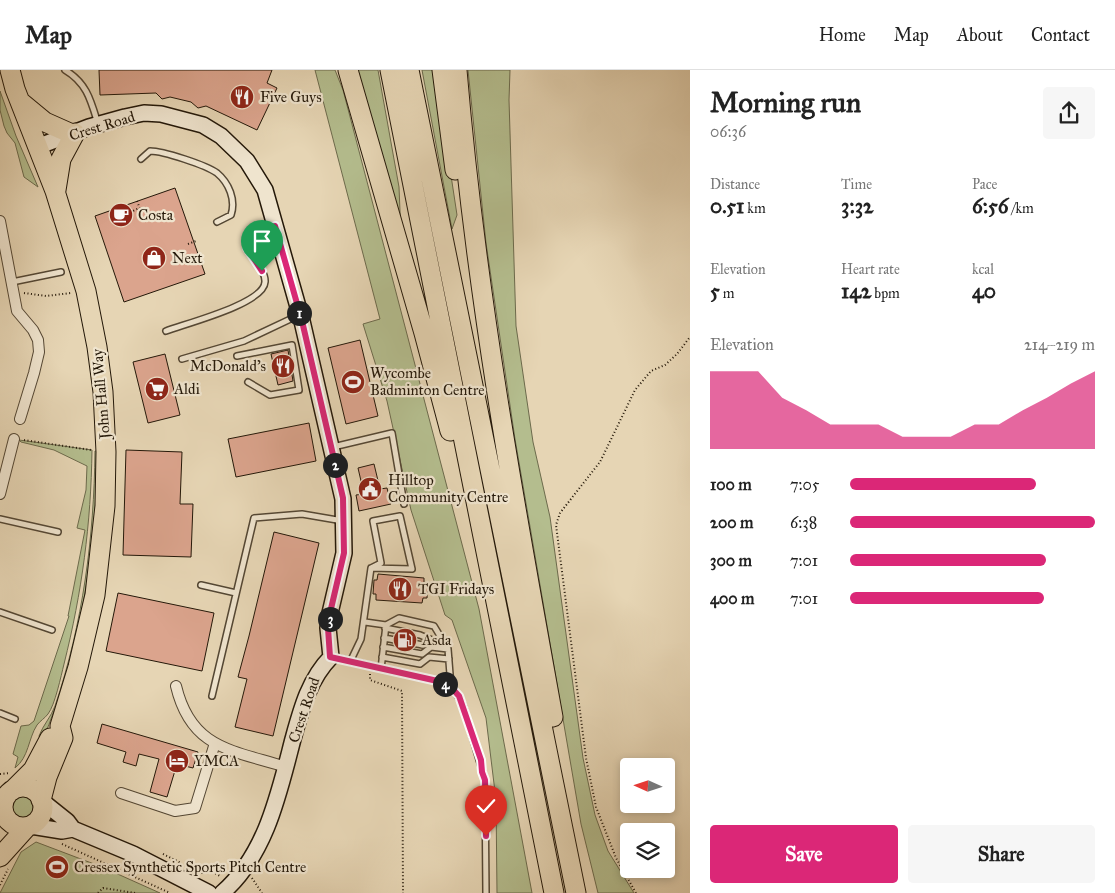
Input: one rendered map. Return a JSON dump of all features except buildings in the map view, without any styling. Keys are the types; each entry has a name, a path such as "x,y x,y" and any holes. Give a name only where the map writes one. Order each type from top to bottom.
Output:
{"highway":[{"name":"John Hall Way","path":"8,790 33,770 44,752 51,735 60,726 78,667 95,595 105,506 106,452 103,392 98,347 86,291 55,191 19,100 10,70"},
{"path":"348,70 424,333 497,606"},
{"path":"390,70 554,893"},
{"path":"409,70 576,893"},
{"path":"442,70 473,296 520,584 527,654"},
{"path":"457,70 481,284 521,544 582,893"},
{"path":"19,100 45,122 74,133 61,159 55,191"},
{"name":"John Hall Way","path":"42,800 47,777 63,738 60,726"},
{"path":"26,788 33,790 42,800 40,818 29,826 4,859 2,811 8,790 26,788"},
{"path":"2,811 6,818 15,826 29,826"}],"street":[{"name":"Crest Road","path":"37,146 98,124 144,113 176,117 203,125 221,136 247,161 265,190 300,314 343,498 344,553 328,628 330,657 314,676 298,720 274,807 260,845 227,889"},
{"path":"0,221 17,311 34,330 38,340 39,352 20,419"},
{"path":"0,494 14,439"},
{"path":"176,686 185,713 196,730 215,743 286,767"},
{"path":"121,793 176,811 195,808 215,743"},
{"path":"42,800 67,821 73,829 133,854 192,889 209,893"},
{"path":"29,826 62,831 73,829"}],"lane":[{"path":"65,70 78,78 89,96 98,124"},
{"path":"141,159 150,151 161,151 216,172 230,190 233,208 231,215 217,222"},
{"path":"166,331 245,303 262,290 265,282 262,271 247,248 249,239 275,226"},
{"path":"13,287 61,272"},
{"path":"182,358 244,341 300,314"},
{"path":"237,356 292,345 299,390 270,395 248,382"},
{"path":"330,448 392,433 404,504"},
{"path":"212,696 254,518 302,514 343,521"},
{"path":"350,662 361,640 366,593 371,568 381,562 373,521 400,516 412,569 371,568"},
{"path":"0,519 58,532"},
{"path":"201,585 236,593"},
{"path":"0,612 52,630"},
{"path":"381,669 386,626 399,618 427,623 434,626 448,649 451,687"},
{"path":"364,622 445,642"},
{"path":"384,638 423,645 432,640"},
{"path":"383,647 422,654 431,647 448,649"},
{"path":"330,657 442,682 451,687 459,696 485,780 486,893"},
{"path":"382,657 420,664 429,657 449,659"},
{"path":"0,713 15,719"}],"path":[{"path":"137,201 142,214"},
{"path":"127,214 139,208"},
{"path":"188,244 196,241"},
{"path":"13,287 46,296 86,291"},
{"path":"636,893 616,858 596,807 586,758 556,525 560,513 600,462 635,390 651,371 665,365 677,354 690,337"},
{"path":"14,439 106,452"},
{"path":"370,667 370,680 402,691 403,893"},
{"path":"0,774 18,771"},
{"path":"56,842 170,893"},
{"path":"158,852 182,864"},
{"path":"0,884 4,859"},
{"path":"190,868 202,873 213,872 227,889"},
{"path":"242,870 254,879 262,893"},
{"path":"98,893 103,888 135,893"}],"green space":[{"path":"315,70 335,70 343,90 479,609 532,893 497,893 496,800 486,718 452,620 445,615 411,510 387,401 363,324 380,319"},
{"path":"357,70 378,70 399,187 401,235"},
{"path":"422,70 435,70 457,215 452,229"},
{"path":"468,70 510,70 509,100 516,326 533,442 550,517 583,758 595,815 608,851 620,870 620,878 625,878 634,893 598,893 581,824 515,439 486,243"},
{"path":"0,91 16,136 38,187 24,177 15,143 4,126 0,110"},
{"path":"19,440 92,450 90,505 81,584 61,676 51,710 37,725 23,759 15,768 18,757 13,754 21,726 29,725 34,721 69,616 85,530 77,528 86,490 87,466 54,450"},
{"path":"95,451 97,451 94,526 84,600 67,672 55,707 42,742 39,736 55,706 65,675 80,612 92,516"},
{"path":"22,796 30,799 33,807 30,815 22,818 14,815 11,807 14,799"},
{"name":"Cressex Synthetic Sports Pitch Centre","path":"36,842 102,867 160,893 0,893 21,852"}],"place":[{"name":"Five Guys","path":"242,97"},
{"name":"Costa","path":"121,215"},
{"name":"Next","path":"154,258"},
{"name":"McDonald's","path":"283,366"},
{"name":"Wycombe Badminton Centre","path":"353,382"},
{"name":"Aldi","path":"157,389"},
{"name":"Hilltop Community Centre","path":"370,489"},
{"name":"TGI Fridays","path":"400,589"},
{"name":"Asda","path":"405,640"},
{"name":"YMCA","path":"177,761"},
{"name":"Cressex Synthetic Sports Pitch Centre","path":"57,867"}],"route":[{"path":"262,271 247,248 249,239 275,226 302,321 343,498 344,553 330,613 328,628 330,657 442,682 454,690 463,705 481,760 485,780 486,836"}]}
